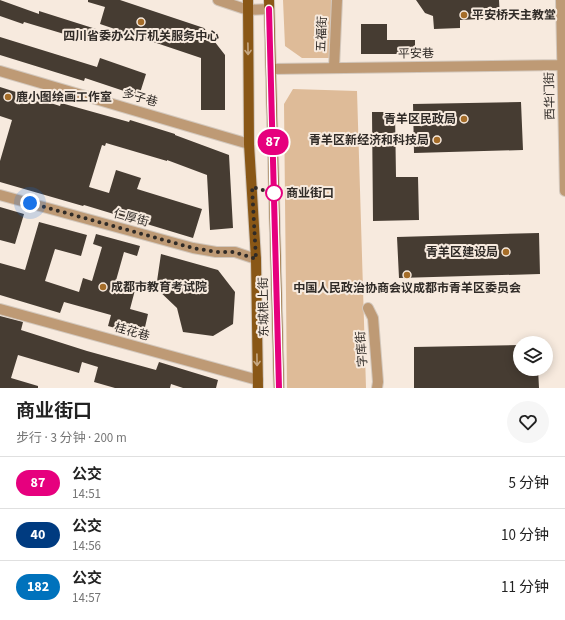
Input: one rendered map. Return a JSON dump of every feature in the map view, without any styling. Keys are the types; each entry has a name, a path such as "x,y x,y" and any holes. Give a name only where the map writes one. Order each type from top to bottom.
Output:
{"main road":[{"name":"东城根上街","path":"248,5 249,144 256,259 258,384"},
{"name":"东城根上街","path":"269,5 279,388"}],"street":[{"path":"218,0 248,5 269,5"},
{"name":"五福街","path":"334,68 337,0"},
{"name":"西华门街","path":"561,0 565,191"},
{"name":"平安巷","path":"271,70 562,65"},
{"name":"多子巷","path":"0,71 249,144"},
{"name":"仁厚街","path":"0,195 193,248 216,252 234,252 256,259"},
{"name":"桂花巷","path":"0,308 258,384"},
{"name":"字库街","path":"368,308 373,318 378,382 377,388"}],"shaded area":[{"path":"283,0 332,0 329,58 302,58 285,46"},
{"path":"293,89 357,91 366,388 287,388 284,104"}],"building":[{"path":"0,0 39,14 39,11 96,29 91,42 24,22 23,24 0,16"},
{"path":"88,0 120,0 204,28 225,55 225,110 201,110 201,58 100,24 105,7 88,2"},
{"name":"平安桥天主教堂","path":"416,0 499,0 500,18 460,20 460,28 434,29 433,16 425,13"},
{"path":"361,24 387,24 387,40 415,40 415,54 361,54"},
{"path":"0,37 97,67 100,58 146,74 139,96 85,78 84,81 0,55"},
{"path":"0,87 60,106 61,103 129,122 130,120 175,134 229,155 233,228 210,230 207,175 167,160 106,143 105,146 102,145 89,187 109,193 116,170 141,178 137,189 202,209 193,238 84,205 83,206 0,182 0,161 12,120 0,116"},
{"path":"521,102 523,150 414,153 413,104"},
{"path":"372,112 395,112 396,177 418,177 419,220 373,221"},
{"path":"0,207 24,214 15,244 0,240"},
{"path":"39,222 87,235 81,256 55,249 45,281 79,292 83,278 92,281 102,247 93,244 96,234 140,246 137,256 124,252 115,284 135,290 130,309 148,314 143,336 108,326 111,315 64,302 60,313 0,295 0,263 25,270"},
{"path":"539,233 540,274 399,278 397,237"},
{"path":"161,254 218,270 235,292 233,324 213,336 183,332 177,308 156,288"},
{"path":"0,316 23,322 21,330 87,351 156,370 159,362 218,380 216,388 183,388 171,384 170,388 115,388 94,382 98,367 82,362 79,373 18,355 11,378 38,386 38,388 0,388"},
{"path":"513,345 513,376 538,376 539,388 414,388 414,347"}],"bus line":[{"name":"87","path":"269,9 279,388"}],"place":[{"name":"平安桥天主教堂","path":"464,15"},
{"name":"四川省委办公厅机关服务中心","path":"141,22"},
{"name":"鹿小图绘画工作室","path":"8,97"},
{"name":"青羊区民政局","path":"464,119"},
{"name":"青羊区新经济和科技局","path":"437,140"},
{"name":"商业街口","path":"274,193"},
{"name":"青羊区建设局","path":"506,252"},
{"name":"中国人民政治协商会议成都市青羊区委员会","path":"407,275"},
{"name":"成都市教育考试院","path":"103,287"}],"route":[{"path":"30,203 193,248 216,252 234,252 256,259 252,187 274,193"}]}
